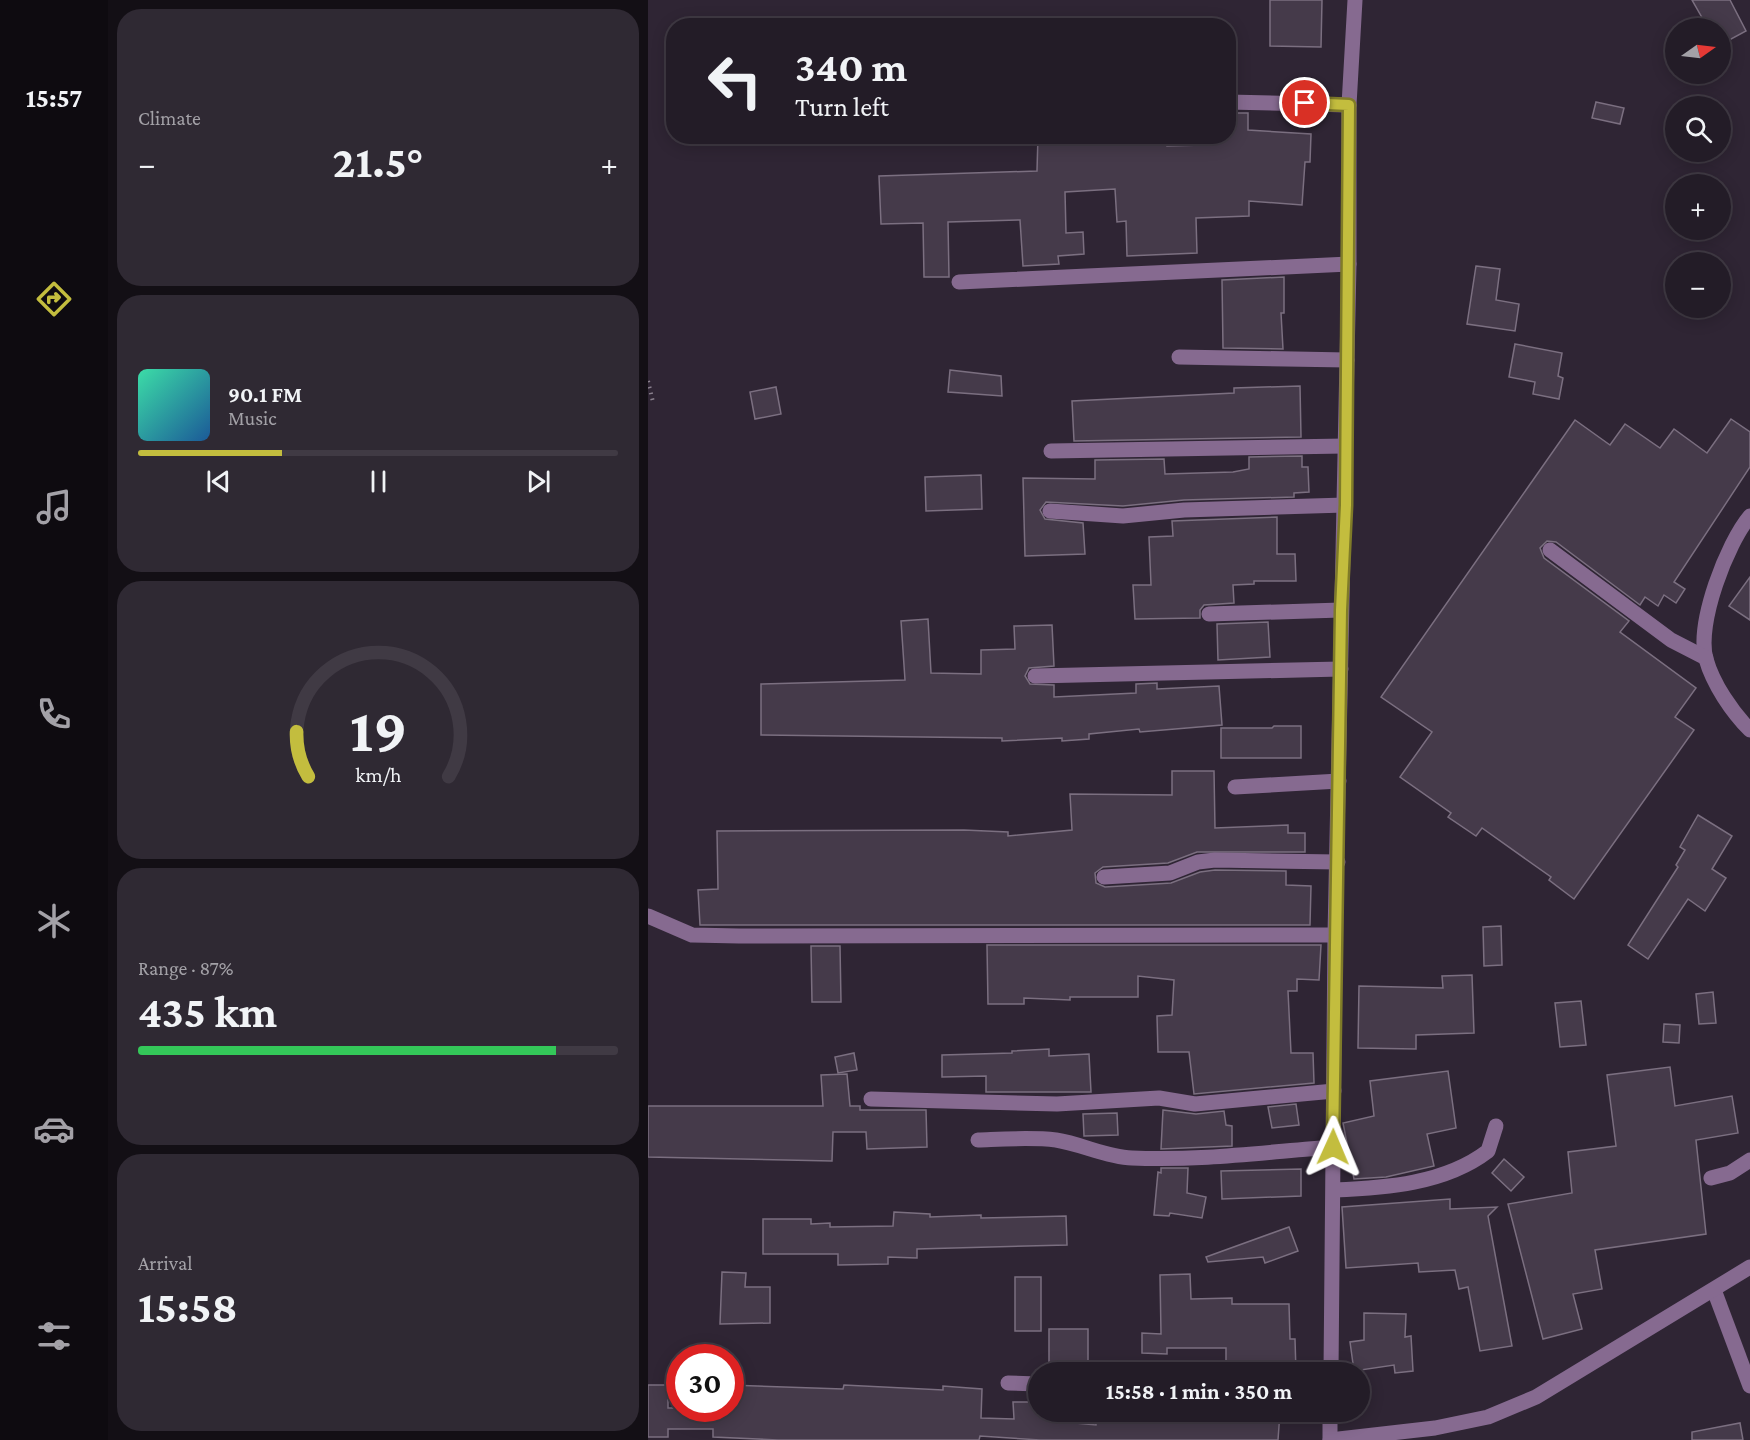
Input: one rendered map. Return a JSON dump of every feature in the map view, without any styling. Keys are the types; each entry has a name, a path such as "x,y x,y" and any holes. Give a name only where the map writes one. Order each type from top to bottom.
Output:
{"street":[{"path":"1331,1362 1335,935 1341,610 1346,505 1349,105 1355,0"},
{"path":"1236,102 1349,105"},
{"path":"959,282 1349,264"},
{"path":"1179,357 1347,360"},
{"path":"1051,451 1345,446"},
{"path":"1050,511 1123,516 1184,510 1346,505"},
{"path":"1750,516 1737,531 1714,588 1704,645 1714,681 1750,730"},
{"path":"1550,550 1671,640 1706,658"},
{"path":"1209,614 1341,610"},
{"path":"1035,676 1341,669"},
{"path":"1235,787 1339,781"},
{"path":"1104,877 1170,873 1198,862 1215,860 1338,862"},
{"path":"648,916 692,935 1335,935"},
{"path":"871,1099 969,1104 1057,1104 1159,1098 1195,1104 1334,1091"},
{"path":"1334,1190 1392,1187 1459,1168 1488,1151 1496,1126"},
{"path":"978,1140 1057,1140 1109,1155 1156,1159 1247,1155 1285,1149 1333,1147"},
{"path":"1710,1178 1730,1173 1750,1160"},
{"path":"1330,1422 1330,1440 1435,1428 1488,1417 1536,1397 1750,1267"},
{"path":"1714,1290 1750,1386"},
{"path":"1008,1383 1028,1384"}],"path":[{"path":"648,381 653,402"}],"building":[{"path":"1270,0 1322,0 1321,47 1270,46"},
{"path":"1692,0 1730,0 1746,31 1731,39 1731,18 1702,18"},
{"path":"1596,102 1624,108 1620,124 1592,118"},
{"path":"1236,113 1248,113 1248,130 1311,134 1310,162 1305,162 1302,205 1249,201 1249,216 1196,218 1197,253 1127,256 1126,221 1117,222 1115,189 1065,192 1066,233 1083,232 1084,254 1058,256 1059,264 1023,266 1020,220 948,222 949,277 924,277 923,223 881,224 879,176 1037,171 1038,144 1236,144"},
{"path":"1476,266 1500,269 1496,300 1519,304 1515,331 1467,324"},
{"path":"1284,277 1284,313 1281,313 1283,349 1223,348 1222,280"},
{"path":"1515,344 1562,353 1558,376 1563,378 1559,399 1533,394 1535,382 1509,377"},
{"path":"950,370 1001,376 1002,396 948,392"},
{"path":"1300,386 1301,437 1074,441 1072,401 1234,393 1234,388"},
{"path":"776,387 781,414 755,419 750,392"},
{"path":"1731,419 1750,432 1750,467 1674,582 1685,589 1676,603 1664,595 1658,606 1645,597 1640,605 1556,542 1547,541 1540,548 1544,558 1629,621 1620,632 1696,688 1675,717 1694,730 1574,899 1549,880 1551,877 1482,828 1476,836 1448,817 1451,813 1400,777 1432,732 1381,697 1575,420 1610,445 1625,424 1660,448 1674,429 1707,453"},
{"path":"1302,456 1302,467 1308,467 1309,492 1294,493 1294,497 1184,500 1123,506 1046,502 1040,510 1045,519 1083,523 1085,554 1025,556 1023,478 1095,479 1095,460 1164,459 1165,474 1233,472 1249,469 1249,457"},
{"path":"981,475 982,509 926,511 925,477"},
{"path":"1277,517 1277,554 1295,554 1296,581 1254,581 1254,584 1233,585 1234,603 1204,605 1200,610 1200,618 1135,619 1133,585 1151,585 1149,537 1173,536 1172,521"},
{"path":"1750,577 1750,620 1729,606"},
{"path":"928,619 931,673 981,674 981,650 1015,649 1014,626 1052,625 1054,666 1029,668 1025,676 1030,684 1054,685 1054,697 1136,693 1136,684 1157,683 1157,689 1219,686 1222,725 1089,734 1089,739 1062,741 1062,738 1002,741 1002,738 761,735 761,684 905,680 901,621"},
{"path":"1268,622 1270,657 1218,660 1217,624"},
{"path":"1274,726 1301,726 1301,758 1221,758 1221,728 1272,728"},
{"path":"1172,771 1214,771 1215,828 1288,825 1288,833 1305,833 1305,852 1197,852 1168,863 1103,867 1095,873 1096,883 1105,887 1171,883 1200,872 1215,870 1286,871 1286,885 1311,886 1310,925 700,925 698,890 718,889 717,831 964,830 1008,832 1008,836 1072,830 1070,794 1172,795"},
{"path":"1698,815 1732,836 1712,869 1726,878 1705,911 1688,899 1648,959 1628,945 1678,867 1676,865 1685,850 1680,847"},
{"path":"1501,926 1502,965 1484,966 1483,927"},
{"path":"987,945 1321,945 1319,980 1297,979 1297,991 1288,991 1291,1053 1313,1053 1314,1083 1194,1094 1189,1052 1158,1052 1157,1016 1172,1015 1174,980 1138,976 1138,997 1070,997 1070,1000 1024,998 1024,1004 988,1004"},
{"path":"811,946 840,946 841,1002 812,1002"},
{"path":"1472,975 1474,1033 1416,1035 1416,1049 1358,1048 1359,986 1443,988 1442,976"},
{"path":"1713,992 1716,1023 1699,1024 1696,994"},
{"path":"1581,1001 1586,1045 1560,1047 1555,1003"},
{"path":"1664,1024 1680,1025 1679,1043 1663,1042"},
{"path":"1049,1049 1049,1056 1089,1054 1091,1092 986,1092 986,1076 942,1077 942,1055 1012,1053 1012,1051"},
{"path":"854,1053 857,1070 838,1073 835,1057"},
{"path":"1670,1067 1675,1106 1732,1096 1738,1133 1696,1140 1706,1234 1595,1250 1602,1289 1573,1294 1582,1329 1543,1339 1508,1204 1572,1193 1568,1152 1616,1146 1607,1075"},
{"path":"1448,1071 1456,1128 1427,1134 1434,1166 1386,1177 1354,1179 1343,1123 1374,1116 1370,1081"},
{"path":"847,1074 850,1106 860,1106 860,1110 926,1110 927,1147 867,1149 866,1132 833,1132 832,1161 648,1157 648,1106 823,1106 821,1075"},
{"path":"1296,1104 1299,1125 1272,1128 1268,1107"},
{"path":"1163,1110 1196,1114 1224,1111 1226,1125 1232,1126 1232,1146 1161,1149"},
{"path":"1117,1113 1118,1135 1084,1136 1083,1114"},
{"path":"1504,1159 1524,1177 1511,1191 1492,1173"},
{"path":"1161,1168 1188,1168 1187,1193 1206,1197 1202,1218 1170,1213 1169,1216 1154,1215 1158,1172 1161,1173"},
{"path":"1301,1169 1301,1196 1222,1199 1221,1171"},
{"path":"1450,1199 1450,1209 1497,1207 1488,1216 1512,1346 1480,1351 1468,1287 1459,1289 1455,1270 1419,1272 1418,1263 1346,1268 1342,1207"},
{"path":"894,1212 930,1214 930,1217 1066,1216 1067,1245 917,1249 917,1258 888,1257 888,1264 838,1265 838,1254 763,1254 763,1219 811,1219 811,1224 830,1223 830,1227 893,1226"},
{"path":"1289,1227 1298,1251 1265,1263 1263,1257 1208,1262 1206,1257"},
{"path":"722,1272 746,1273 745,1287 770,1287 770,1323 720,1324"},
{"path":"1190,1274 1191,1299 1232,1298 1232,1304 1289,1304 1290,1339 1295,1339 1296,1362 1226,1362 1226,1348 1167,1348 1167,1354 1142,1353 1142,1333 1161,1334 1160,1275"},
{"path":"1015,1277 1041,1277 1041,1331 1015,1331"},
{"path":"1364,1313 1406,1314 1405,1337 1411,1336 1413,1371 1395,1373 1394,1365 1370,1369 1370,1362 1353,1362 1350,1342 1364,1340"},
{"path":"1049,1329 1088,1329 1088,1362 1049,1362"},
{"path":"648,1385 666,1385 666,1422 744,1422 744,1385 843,1389 844,1385 943,1390 943,1386 982,1389 981,1418 1014,1419 1013,1402 1028,1402 1028,1422 1096,1425 1096,1422 1279,1422 1278,1440 1040,1440 980,1436 979,1440 778,1440 713,1437 713,1429 668,1429 668,1437 648,1437"},
{"path":"1740,1423 1743,1440 1692,1440 1692,1432"}],"route":[{"path":"1305,103 1349,105 1346,505 1341,610 1333,1147"}]}
